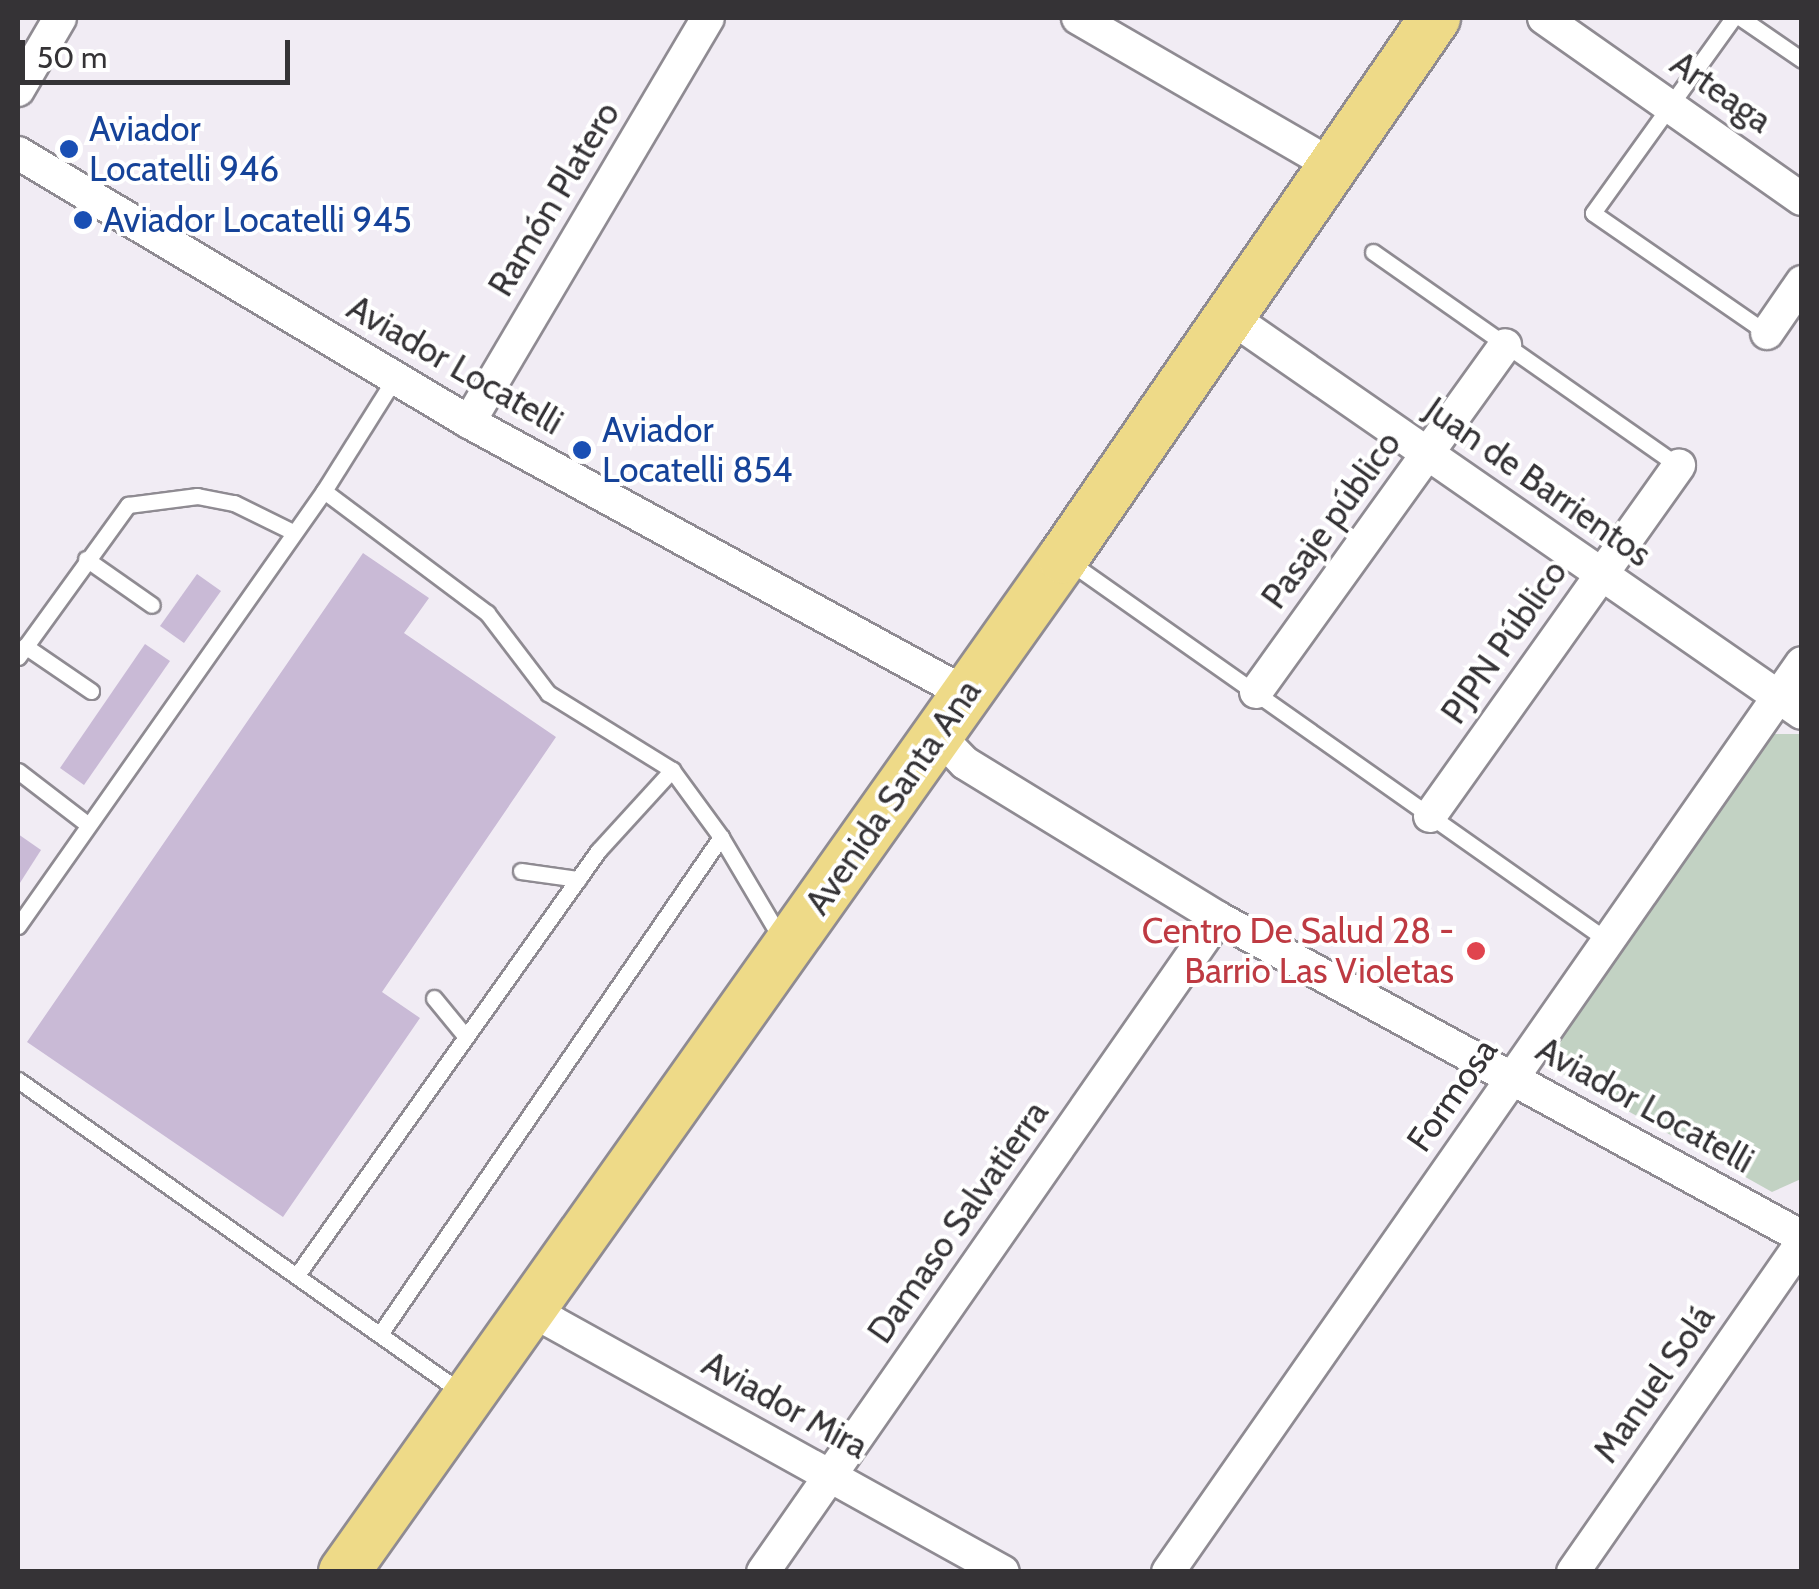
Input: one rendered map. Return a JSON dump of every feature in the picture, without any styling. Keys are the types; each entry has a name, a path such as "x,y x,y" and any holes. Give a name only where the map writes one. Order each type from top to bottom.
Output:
{"main road":[{"name":"Avenida Santa Ana","path":"344,1572 527,1308 1063,558 1435,18"}],"street":[{"path":"18,90 60,18"},
{"name":"Ramón Platero","path":"469,422 708,18"},
{"path":"1078,18 1332,164"},
{"name":"Arteaga","path":"1544,18 1802,199"},
{"name":"Aviador Locatelli","path":"18,153 469,422 965,693"},
{"path":"1767,333 1802,282"},
{"name":"Juan de Barrientos","path":"1229,316 1790,704"},
{"name":"Pasaje público","path":"1256,692 1505,345"},
{"name":"PJPN Público","path":"1430,816 1679,466"},
{"name":"Formosa","path":"1168,1572 1608,941 1790,704 1802,663"},
{"name":"Aviador Locatelli","path":"937,734 965,763 1218,918 1802,1240"},
{"name":"Damaso Salvatierra","path":"763,1572 1218,918"},
{"name":"Manuel Solá","path":"1573,1572 1802,1240"},
{"name":"Aviador Mira","path":"527,1308 1003,1572"}],"lane":[{"path":"1767,333 1592,213 1668,104 1737,18 1802,60"},
{"path":"1373,252 1679,466"},
{"path":"18,926 324,491 395,378"},
{"path":"324,491 488,613 548,693 672,770 722,837 787,947"},
{"path":"91,691 21,652 128,505 148,498 234,502 294,532"},
{"path":"1063,558 1608,941"},
{"path":"86,559 152,605"},
{"path":"296,1275 578,880 672,770"},
{"path":"18,771 87,824"},
{"path":"380,1334 722,837"},
{"path":"521,872 578,880"},
{"path":"434,998 466,1038"},
{"path":"18,1080 466,1396"}],"green space":[{"path":"1767,734 1801,734 1801,1179 1772,1192 1555,1070 1548,1040"}],"building":[{"path":"363,553 429,598 404,633 556,737 382,992 420,1018 283,1217 27,1042"},
{"path":"197,574 221,591 184,643 160,626"},
{"path":"145,644 170,661 84,785 60,768"},
{"path":"18,834 41,850 18,886"}],"place":[{"name":"Aviador Locatelli 946","path":"69,149"},
{"name":"Aviador Locatelli 945","path":"83,220"},
{"name":"Aviador Locatelli 854","path":"582,450"},
{"name":"Centro De Salud 28 - Barrio Las Violetas","path":"1476,951"}]}
